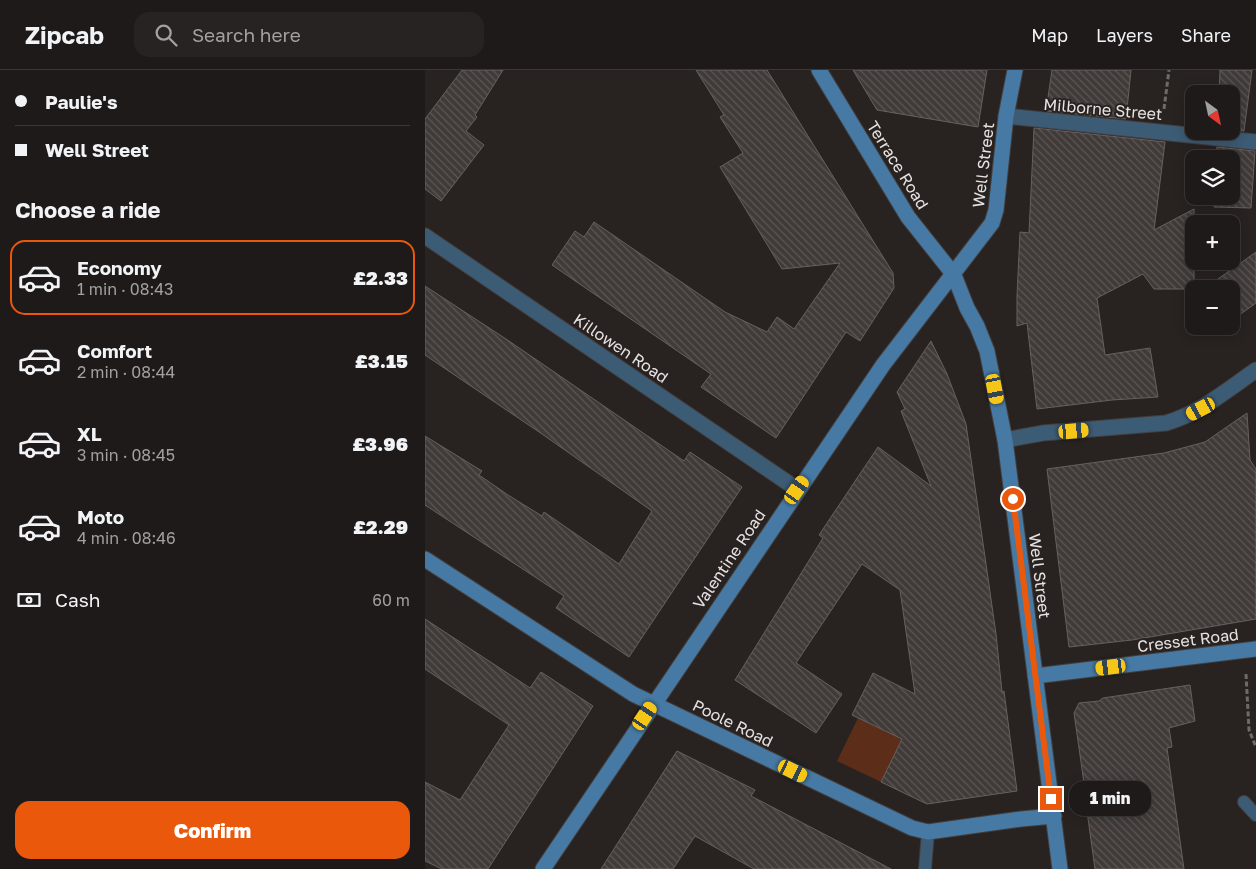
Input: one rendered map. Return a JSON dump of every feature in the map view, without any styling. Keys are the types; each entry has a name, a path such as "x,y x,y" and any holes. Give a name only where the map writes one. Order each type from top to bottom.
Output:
{"street":[{"name":"Terrace Road","path":"819,70 908,217 953,275"},
{"name":"Well Street","path":"1015,70 1006,116 997,210 992,223 953,275 987,351 1005,440 1061,869"},
{"name":"Milborne Street","path":"1006,116 1256,142"},
{"name":"Killowen Road","path":"425,236 797,490"},
{"name":"Valentine Road","path":"543,869 883,364 953,275"},
{"path":"1005,440 1043,433 1166,423 1183,418 1201,409 1256,370"},
{"name":"Poole Road","path":"425,560 614,683 653,705 912,828 928,832 1053,816"},
{"name":"Cresset Road","path":"1035,676 1251,650"}],"lane":[{"path":"1244,802 1256,815"},
{"path":"925,869 928,832"}],"path":[{"path":"1161,132 1169,70"},
{"path":"1251,650 1249,730 1256,747"}],"shaded area":[{"path":"858,718 902,739 881,782 837,761"}],"building":[{"path":"462,70 503,70 475,115 477,117 466,131 484,145 441,201 425,189 425,119"},
{"path":"696,70 767,70 893,273 894,288 860,341 846,332 776,438 701,387 711,374 552,265 575,231 584,237 594,222 725,312 767,332 777,317 794,329 840,263 782,269 720,167 743,153 720,117 724,115"},
{"path":"853,70 987,70 978,127 877,110"},
{"path":"1052,70 1131,70 1126,119 1046,111"},
{"path":"1220,70 1252,70 1244,131 1240,131 1240,85 1219,85"},
{"path":"1034,128 1165,142 1154,230 1194,209 1194,215 1185,215 1185,270 1194,270 1194,280 1185,280 1185,289 1154,289 1143,274 1097,298 1105,355 1150,348 1158,397 1112,400 1037,409 1027,323 1017,326 1020,232 1029,233"},
{"path":"1217,147 1255,151 1251,208 1214,207 1214,205 1240,205 1240,150 1217,150"},
{"path":"1256,252 1256,303 1240,315 1240,280 1217,280 1231,270 1240,270 1240,263"},
{"path":"425,286 684,461 690,452 742,487 629,657 556,608 564,596 425,505 425,436 482,471 479,475 508,495 542,516 544,512 619,564 652,511 425,355"},
{"path":"931,341 947,374 966,424 1017,791 927,804 881,782 902,739 852,715 873,673 915,694 900,590 862,564 796,663 842,694 816,733 735,680 823,538 819,535 878,447 931,486 901,411 905,409 897,392"},
{"path":"1247,413 1250,460 1256,469 1256,619 1132,640 1069,647 1047,469 1164,453 1205,442"},
{"path":"425,619 530,688 541,672 593,706 488,869 442,869 425,861 425,782 460,800 509,725 425,669"},
{"path":"1190,685 1195,721 1169,728 1172,747 1167,748 1184,869 1095,869 1074,713 1079,703"},
{"path":"677,751 755,790 751,796 891,869 754,869 695,836 673,869 601,869"}],"route":[{"path":"1013,499 1051,799"}]}
